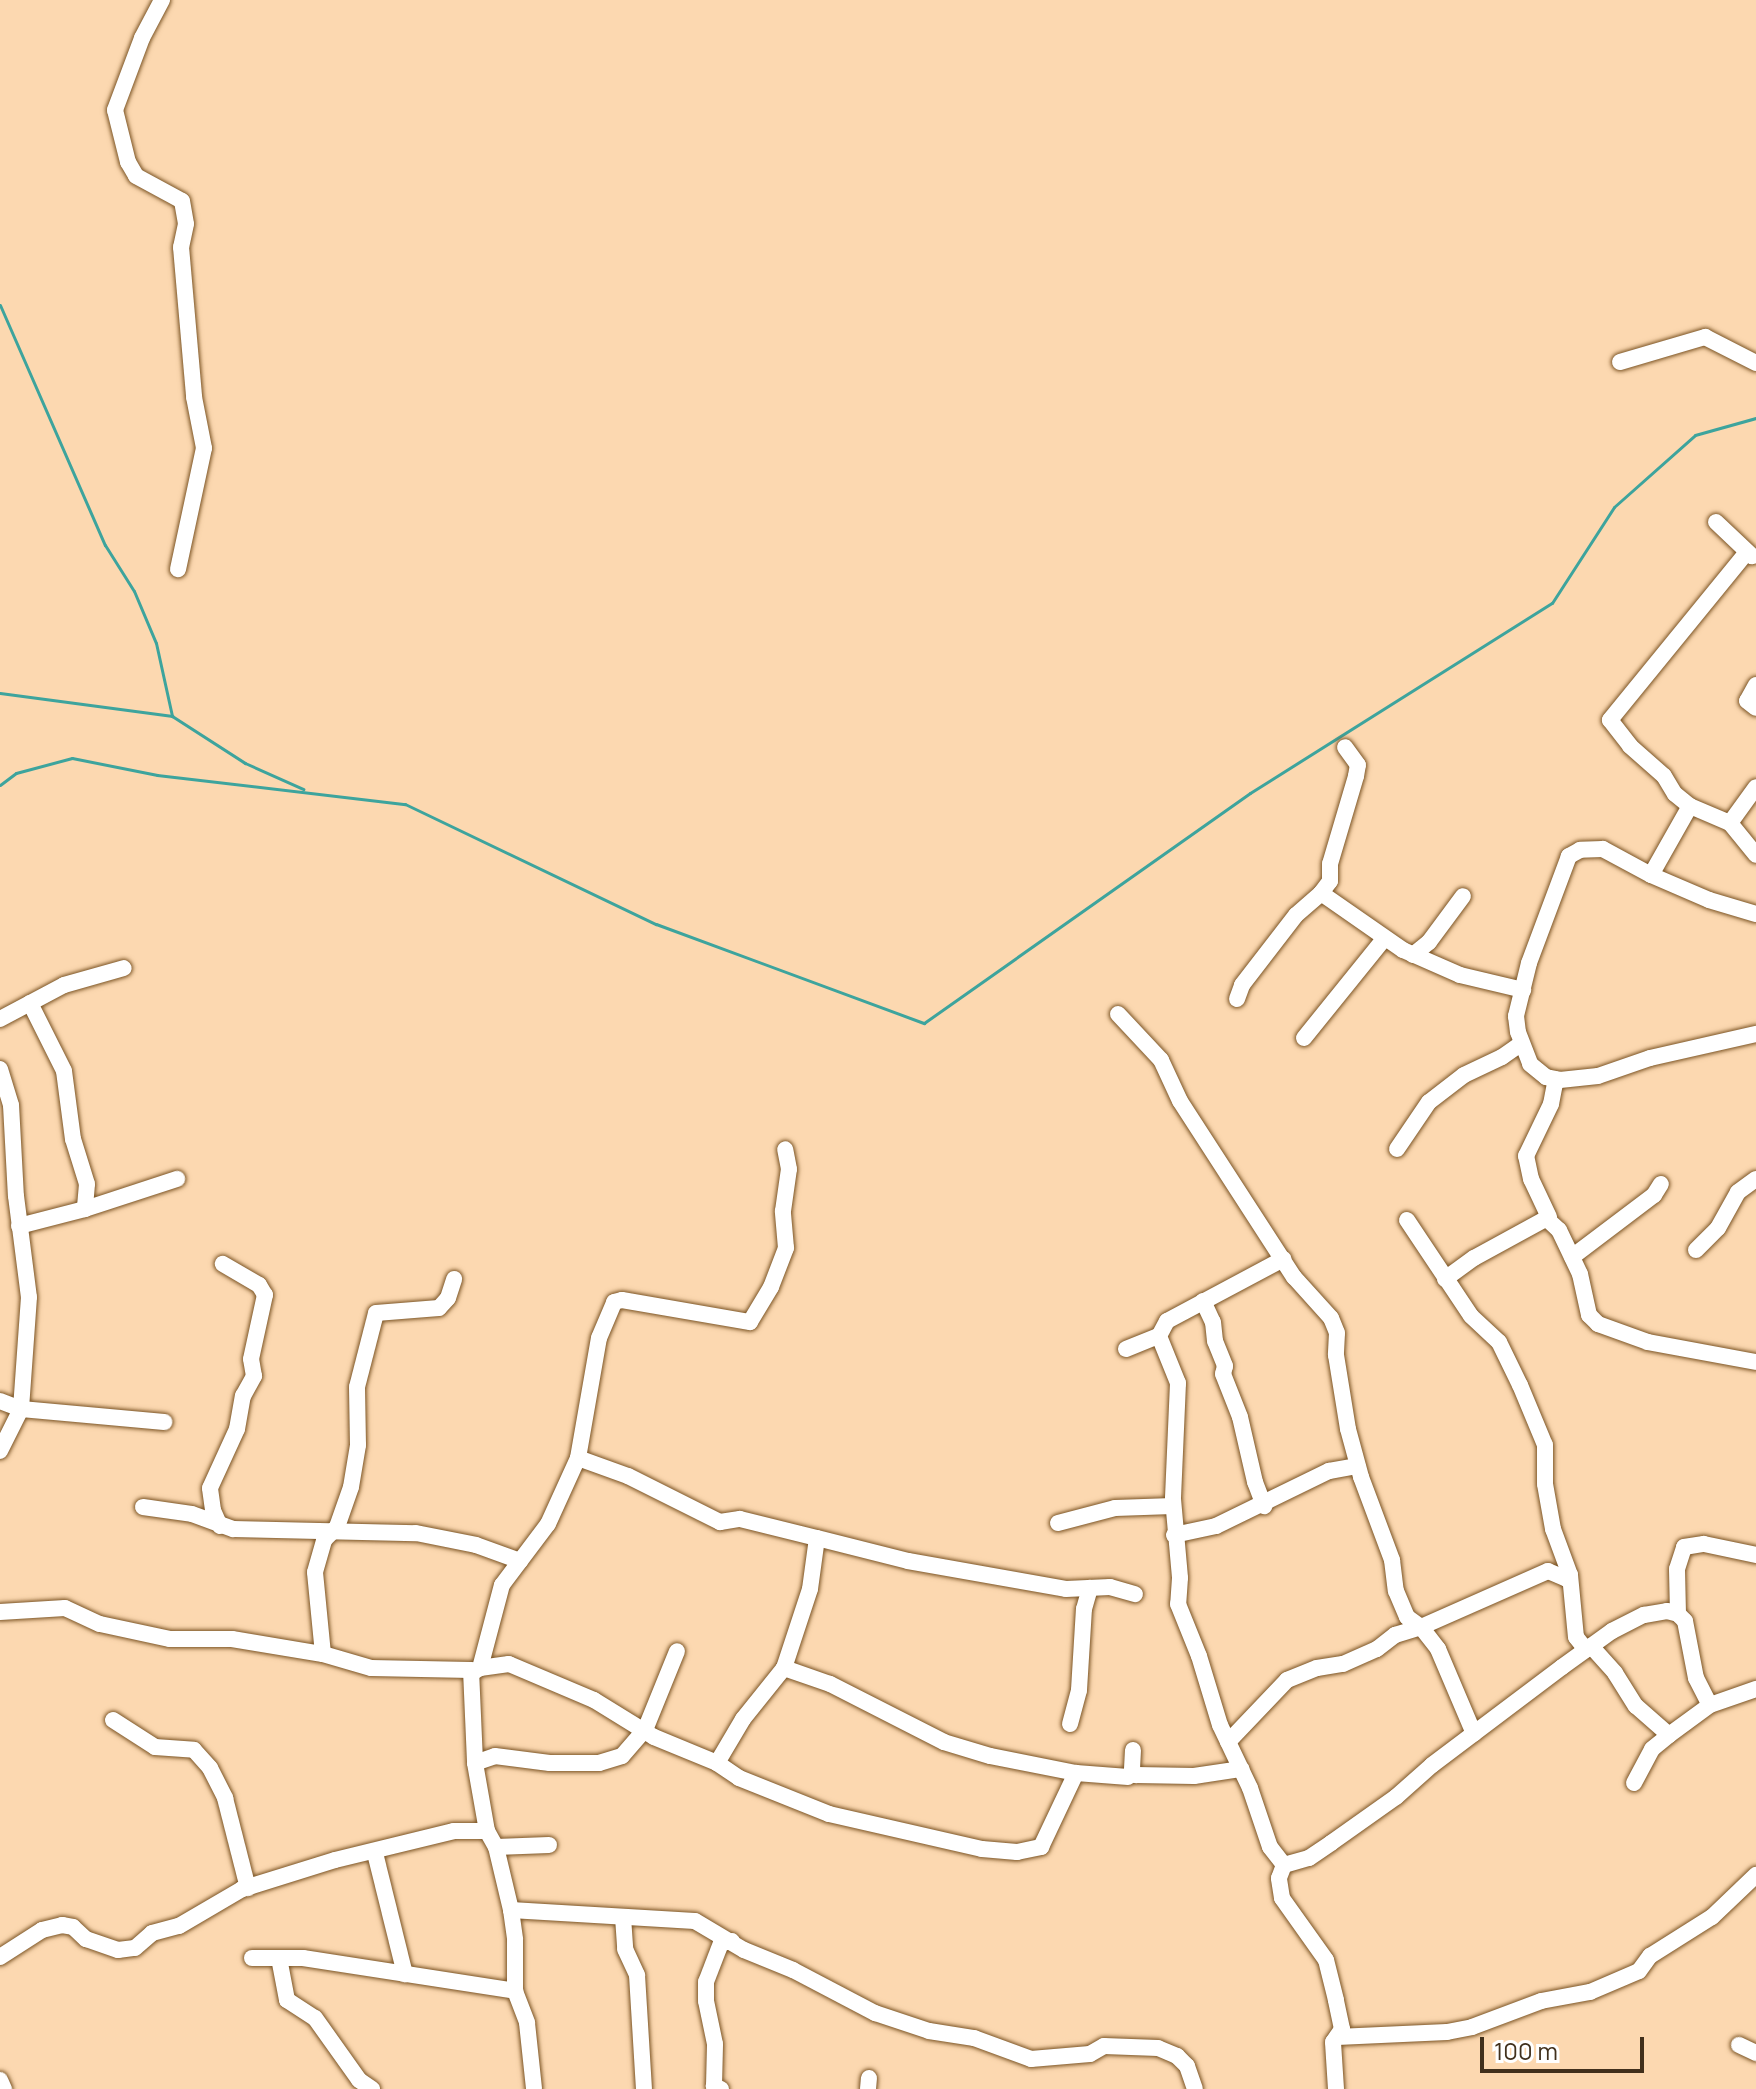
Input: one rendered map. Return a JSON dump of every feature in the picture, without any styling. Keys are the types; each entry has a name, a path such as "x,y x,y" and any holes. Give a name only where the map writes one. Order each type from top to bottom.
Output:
{"street":[{"path":"162,0 142,38 115,110 128,162 136,176 182,201 186,224 181,247 194,397 204,448 178,569"},
{"path":"1620,362 1705,337 1756,363"},
{"path":"1716,522 1753,553 1610,720 1612,727 1652,763 1675,794 1690,806 1730,823 1756,855"},
{"path":"1756,685 1747,701 1756,708"},
{"path":"1237,999 1242,985 1296,915 1330,881 1330,864 1358,765 1345,747"},
{"path":"1730,823 1756,787"},
{"path":"1651,875 1690,806"},
{"path":"1756,914 1709,900 1651,875 1603,849 1580,850 1569,856 1516,1016 1522,1043 1536,1070 1556,1079 1598,1076 1650,1058 1756,1034"},
{"path":"1321,893 1384,939 1413,955 1460,975 1523,990"},
{"path":"1413,955 1429,942 1463,896"},
{"path":"1304,1038 1384,939"},
{"path":"0,1019 64,985 124,968"},
{"path":"30,1003 64,1071 73,1139 87,1184 85,1209"},
{"path":"1118,1014 1161,1060 1180,1101 1283,1259 1331,1318 1337,1333 1340,1383 1358,1466 1389,1548 1396,1591 1407,1617 1421,1627 1438,1649 1474,1734"},
{"path":"1397,1149 1429,1102 1464,1075 1502,1057 1522,1043"},
{"path":"0,1069 11,1105 19,1226 29,1297 21,1409 0,1451"},
{"path":"1556,1079 1551,1104 1526,1156 1531,1179 1543,1200 1547,1219 1559,1230 1580,1274 1589,1315 1598,1324 1648,1342 1756,1362"},
{"path":"534,2089 527,2023 515,1991 511,1910 496,1847 487,1831 475,1763 476,1670 502,1585 548,1524 578,1458 599,1338 614,1302 622,1300 750,1322 771,1287 786,1248 783,1211 789,1169 785,1149"},
{"path":"19,1226 85,1209 177,1179"},
{"path":"1696,1250 1718,1228 1738,1192 1756,1179"},
{"path":"1572,1257 1654,1195 1661,1184"},
{"path":"1445,1279 1474,1258 1547,1219"},
{"path":"1407,1220 1471,1316 1499,1342 1545,1445 1545,1484 1553,1529 1570,1575 1576,1637 1615,1673 1636,1706 1669,1735"},
{"path":"1126,1349 1159,1336 1167,1321 1283,1259"},
{"path":"220,1526 213,1510 210,1488 237,1429 243,1396 254,1376 251,1359 265,1295 259,1285 223,1264"},
{"path":"331,1529 337,1527 351,1487 358,1445 357,1387 376,1313 439,1308 448,1298 454,1279"},
{"path":"1203,1301 1213,1322 1215,1341 1225,1366 1223,1374 1240,1417 1255,1482 1264,1506"},
{"path":"1159,1336 1178,1383 1173,1506 1180,1578 1178,1604 1270,1847 1284,1865"},
{"path":"0,1401 21,1409 164,1422"},
{"path":"578,1458 628,1476 720,1522 740,1519 908,1561 1066,1589 1110,1587 1135,1594"},
{"path":"1174,1535 1216,1526 1264,1506 1285,1490 1329,1471 1358,1466"},
{"path":"1058,1523 1115,1508 1173,1506"},
{"path":"143,1507 202,1516 220,1526 416,1533 476,1545 520,1561"},
{"path":"323,1654 315,1572 331,1529"},
{"path":"717,1763 743,1719 784,1668 810,1589 817,1538"},
{"path":"1678,1614 1677,1569 1684,1547 1704,1544 1756,1555"},
{"path":"1228,1742 1287,1680 1317,1668 1343,1664 1377,1649 1395,1635 1421,1627 1548,1571 1567,1579 1570,1575"},
{"path":"1070,1724 1079,1690 1084,1609 1090,1588"},
{"path":"0,1612 65,1608 100,1624 170,1639 232,1639 323,1654 371,1668 462,1667 476,1670 509,1664 594,1700 645,1730 717,1763 739,1778 829,1814 982,1849 1017,1852 1041,1847 1076,1773"},
{"path":"1284,1865 1309,1858 1331,1843 1396,1797 1588,1648 1644,1615 1667,1611 1678,1614 1685,1621 1696,1678 1710,1705"},
{"path":"475,1763 495,1756 550,1763 599,1763 622,1756 645,1730 677,1651"},
{"path":"784,1668 830,1684 944,1742 990,1756 1076,1773 1128,1777"},
{"path":"1634,1783 1652,1749 1669,1735 1710,1705 1756,1689"},
{"path":"113,1720 155,1747 194,1750 210,1768 225,1798 248,1888"},
{"path":"1133,1750 1132,1771 1136,1775 1194,1776 1241,1769"},
{"path":"0,1957 42,1930 62,1925 73,1927 86,1939 118,1950 135,1948 152,1933 179,1926 248,1888 335,1860 375,1853 454,1831 487,1831"},
{"path":"496,1847 549,1845"},
{"path":"375,1853 405,1974"},
{"path":"1284,1865 1279,1878 1282,1898 1326,1960 1342,2029 1333,2042 1336,2089"},
{"path":"1337,2037 1447,2032 1487,2023 1541,2001 1590,1992 1639,1971 1650,1956 1712,1917 1756,1877"},
{"path":"511,1910 695,1921 875,2013 929,2031 974,2038 1031,2059 1090,2054 1104,2046 1158,2048 1177,2056 1187,2066 1195,2089"},
{"path":"623,1917 625,1949 637,1975 644,2089"},
{"path":"721,2089 714,2086 715,2044 706,2001 706,1982 721,1943 732,1941"},
{"path":"252,1958 303,1958 515,1991"},
{"path":"279,1958 287,2000 315,2018 359,2080 372,2089"},
{"path":"1739,2045 1756,2053"},
{"path":"0,2080 4,2089"}],"waterway":[{"path":"0,305 105,545 134,591 156,643 172,716"},
{"path":"0,785 16,773 72,758 157,775 405,804 656,924 924,1023 1250,793 1552,603 1614,507 1695,435 1756,418"},
{"path":"0,693 172,716 245,763 303,789"}]}
